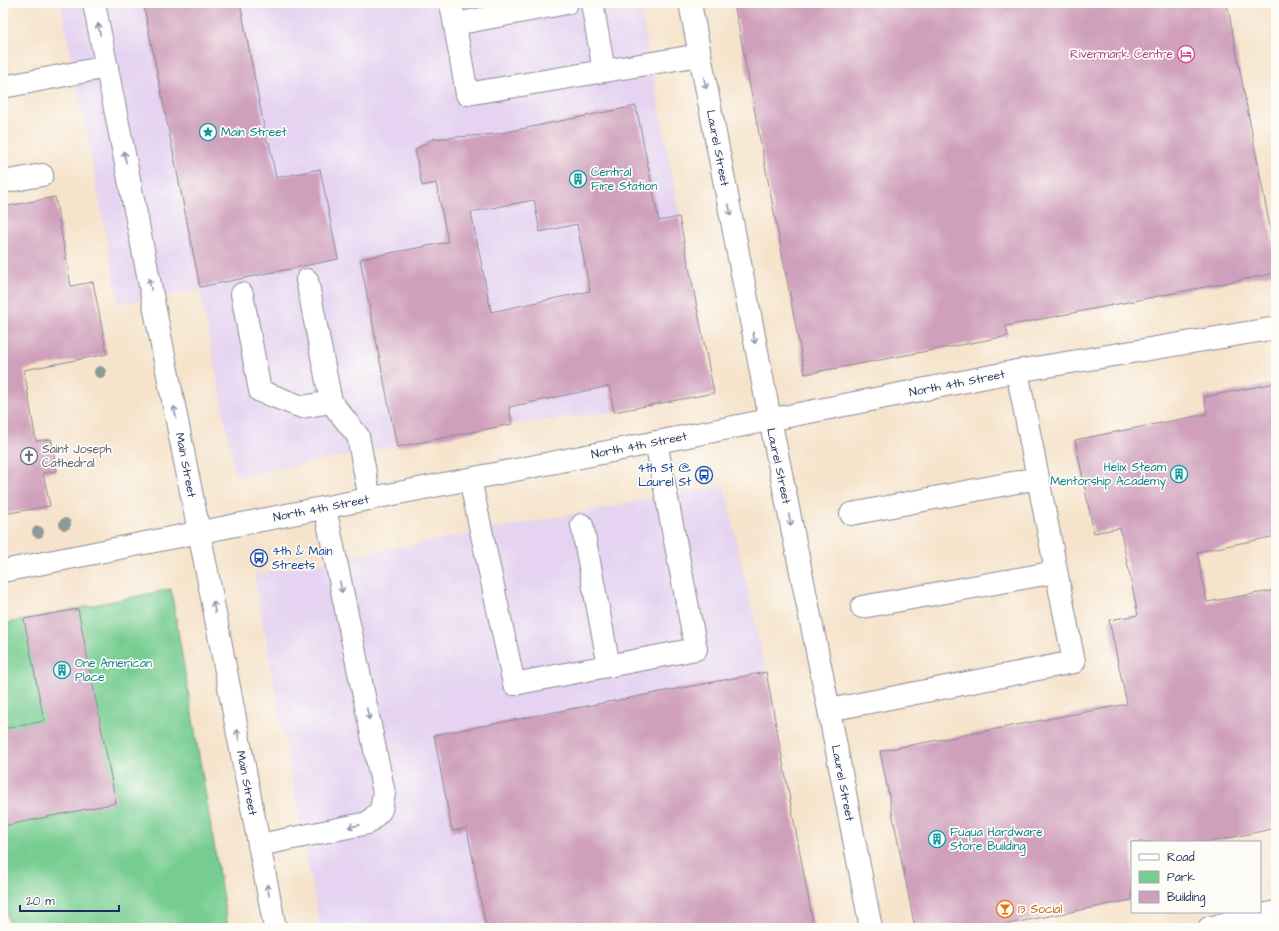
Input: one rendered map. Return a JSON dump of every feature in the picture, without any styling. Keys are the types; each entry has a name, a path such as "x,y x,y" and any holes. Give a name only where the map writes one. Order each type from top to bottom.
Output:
{"street":[{"name":"Main Street","path":"94,3 199,533 275,928"},
{"path":"567,3 453,13 467,94 700,54"},
{"path":"592,3 604,71"},
{"name":"Laurel Street","path":"690,3 770,419 829,710 871,928"},
{"path":"3,87 107,67"},
{"path":"3,182 42,175"},
{"path":"307,280 330,402 358,436 370,499"},
{"path":"242,294 260,392 302,407 330,402"},
{"name":"North 4th Street","path":"3,571 1017,371 1276,328"},
{"path":"829,710 1074,662 1017,371"},
{"path":"470,479 514,684 696,649 656,442"},
{"path":"851,514 1038,478"},
{"path":"259,845 368,823 381,810 384,793 324,508"},
{"path":"582,525 609,666"},
{"path":"862,607 1056,572"},
{"path":"1210,928 1276,912"}],"shaded area":[{"path":"61,3 639,3 714,393 614,412 512,424 236,477 200,290 119,304"},
{"path":"724,485 766,672 814,928 320,928 254,575"}],"green space":[{"path":"171,589 228,928 10,928 3,892 3,624"}],"building":[{"path":"166,3 240,3 267,142 269,142 276,178 320,169 338,259 200,287 144,7"},
{"path":"734,3 1227,3 1276,259 1276,273 1006,326 1008,336 805,374"},
{"path":"636,106 659,221 679,217 714,393 614,412 609,386 509,407 512,424 397,447 360,259 448,242 436,183 422,186 415,150 432,139 496,134","holes":["534,200 540,232 577,224 590,291 491,312 471,212"]},
{"path":"55,197 71,286 93,282 107,354 24,370 36,441 51,439 57,471 43,473 50,506 3,514 3,207"},
{"path":"1276,383 1276,536 1197,552 1207,602 1276,590 1276,828 1216,841 1131,841 1131,900 987,928 915,928 880,751 1127,704 1109,620 1138,615 1120,528 1094,533 1075,440 1207,414 1204,397"},
{"name":"One American Place","path":"78,609 116,803 3,826 3,729 44,721 24,619"},
{"path":"766,672 814,928 486,928 467,828 452,831 434,735"}],"place":[{"name":"Rivermark Centre","path":"1186,54"},
{"name":"Main Street","path":"208,132"},
{"name":"Central Fire Station","path":"578,179"},
{"name":"Saint Joseph Cathedral","path":"29,456"},
{"name":"Helix Steam Mentorship Academy","path":"1179,474"},
{"name":"4th St @ Laurel St","path":"704,475"},
{"name":"4th & Main Streets","path":"259,558"},
{"name":"One American Place","path":"62,670"},
{"name":"Fuqua Hardware Store Building","path":"937,839"},
{"name":"13 Social","path":"1005,909"}]}
